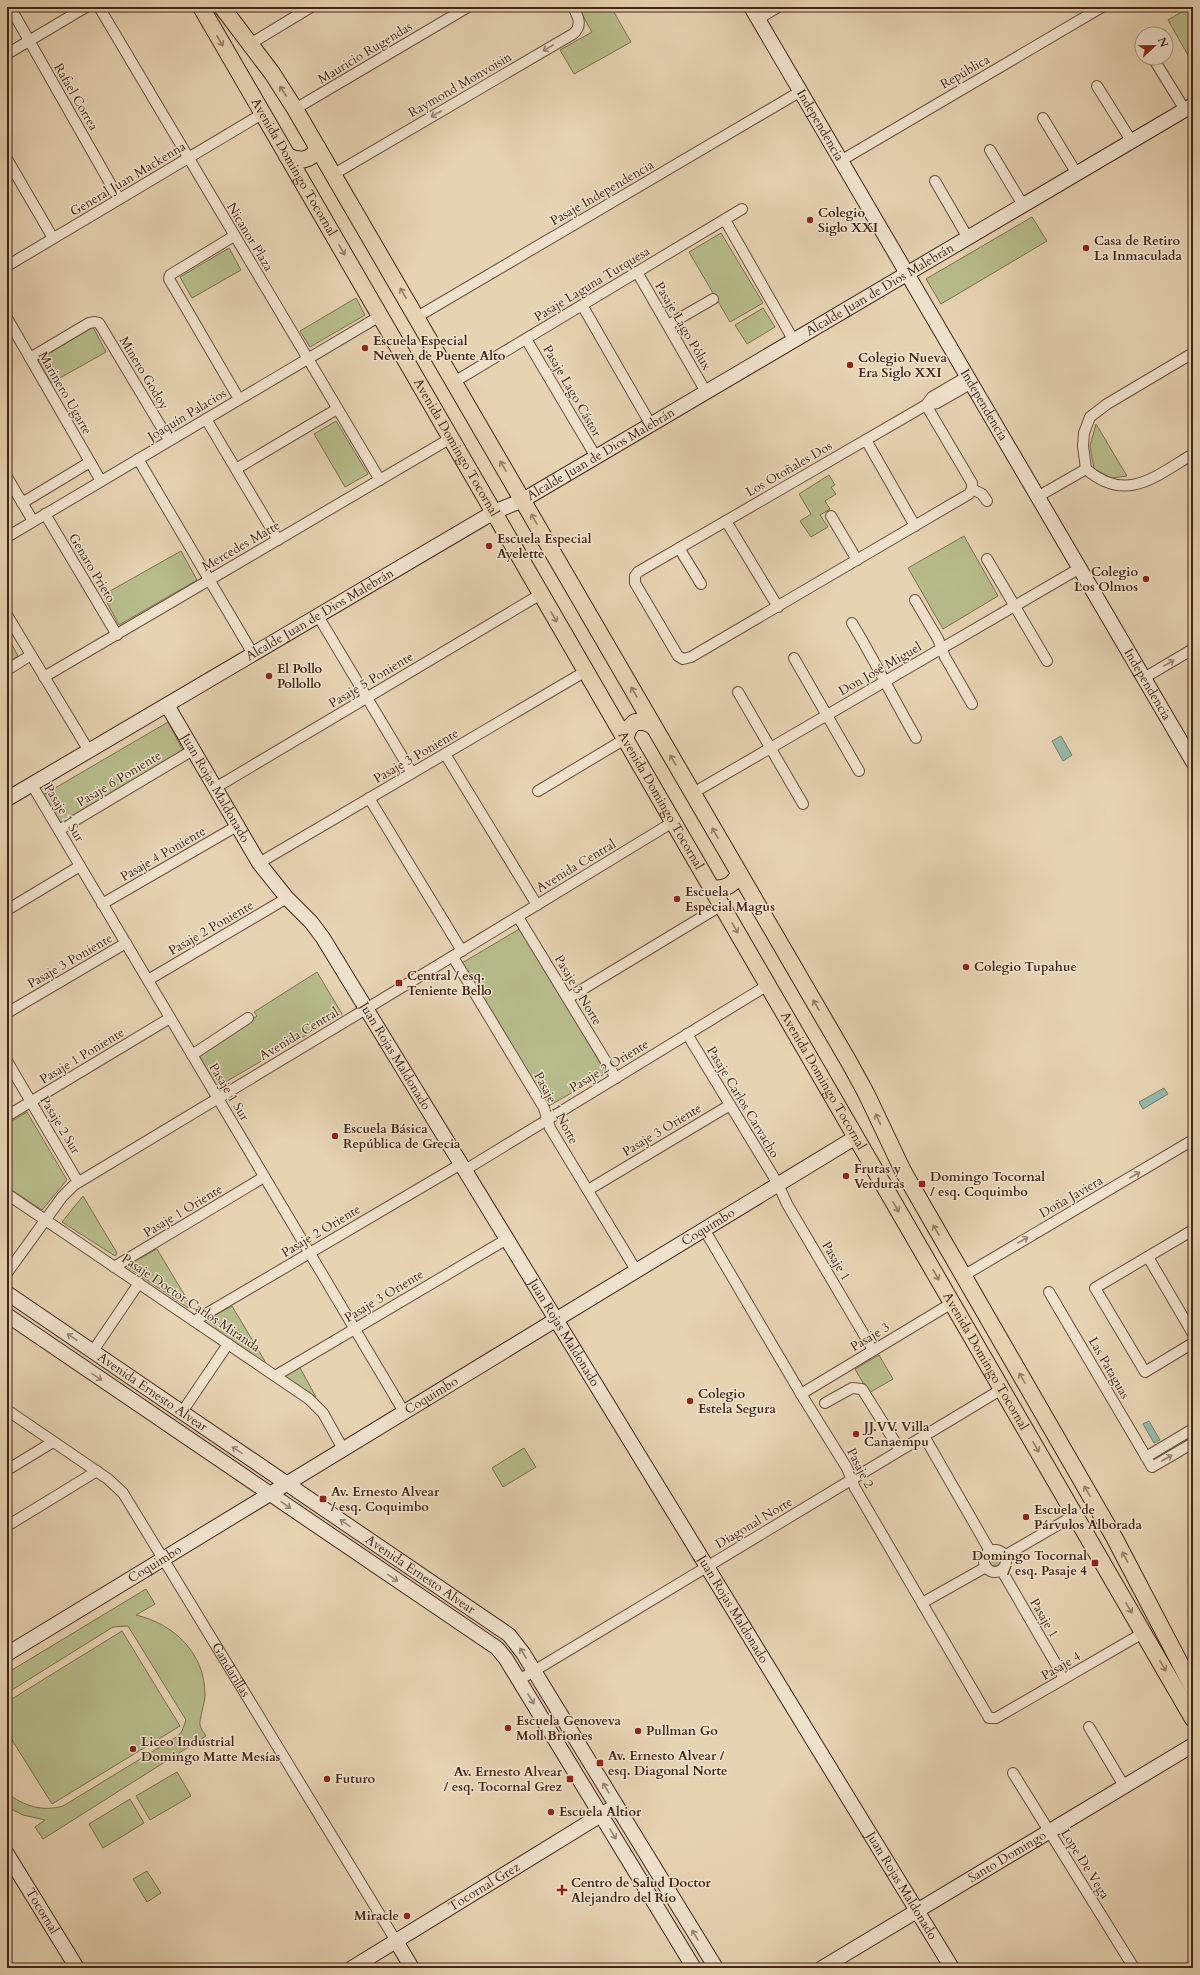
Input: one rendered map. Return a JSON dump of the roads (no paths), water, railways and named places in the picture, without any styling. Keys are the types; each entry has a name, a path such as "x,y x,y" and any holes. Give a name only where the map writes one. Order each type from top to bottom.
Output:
{"main road":[{"name":"Avenida Domingo Tocornal","path":"201,7 1193,1719"},
{"name":"Avenida Domingo Tocornal","path":"222,7 250,44 295,109 334,174 858,1078 900,1167 1134,1574 1193,1688"},
{"path":"287,156 296,160 305,160 312,156 318,148"},
{"path":"625,739 629,728 635,722 641,721 653,726"},
{"path":"712,888 718,889 729,886 739,874"},
{"path":"972,1337 984,1336 992,1326"},
{"path":"983,1356 989,1346 1002,1344"},
{"path":"1051,1474 1063,1471 1071,1463"},
{"path":"1116,1585 1126,1582 1134,1574"}],"street":[{"name":"Rafael Correa","path":"10,7 120,199"},
{"path":"7,54 86,7"},
{"name":"Nicanor Plaza","path":"99,7 380,480"},
{"path":"250,44 311,7"},
{"name":"Mauricio Rugendas","path":"295,109 468,7"},
{"name":"Raymond Monvoisin","path":"334,174 573,34 578,29 579,22 573,7"},
{"path":"755,13 778,7"},
{"name":"República","path":"842,160 1102,7"},
{"name":"Independencia","path":"755,13 909,273 966,380 1038,496 1144,678 1191,753"},
{"path":"1160,66 1189,108"},
{"path":"1097,86 1132,142"},
{"name":"Pasaje Independencia","path":"417,317 801,91"},
{"name":"Alcalde Juan de Dios Malebrán","path":"7,799 494,512 523,500 1189,108"},
{"name":"General Juan Mackenna","path":"7,266 262,114"},
{"path":"1043,118 1077,174"},
{"path":"990,150 1024,206"},
{"path":"7,159 53,238"},
{"path":"935,181 968,238"},
{"name":"Pasaje Laguna Turquesa","path":"454,382 742,209"},
{"path":"725,220 794,341"},
{"path":"234,236 169,277 239,399"},
{"name":"Pasaje Lago Pólux","path":"637,272 706,392"},
{"path":"668,325 713,299"},
{"path":"582,305 650,425"},
{"name":"Joaquín Palacios","path":"7,537 380,316"},
{"name":"Marinero Ugarte","path":"7,318 101,481"},
{"name":"Minero Godoy","path":"30,358 89,323 96,322 101,326 169,440"},
{"name":"Pasaje Lago Cástor","path":"526,339 596,457"},
{"path":"1193,353 1107,404 1090,417 1084,433 1083,446 1086,469 1094,477 1114,485 1137,485 1193,454"},
{"name":"Los Otoñales Dos","path":"966,380 937,403 926,405 638,572 634,580 680,658 686,659 967,496 972,489"},
{"path":"926,405 970,480 972,489 982,494 987,501"},
{"path":"236,469 337,409"},
{"path":"206,419 278,540"},
{"name":"Mercedes Matte","path":"44,677 451,438"},
{"path":"866,440 915,526"},
{"path":"138,459 253,654"},
{"path":"22,502 90,462"},
{"path":"1038,496 1086,469"},
{"path":"7,477 33,521"},
{"name":"Genaro Prieto","path":"45,514 117,635"},
{"path":"831,516 857,560"},
{"path":"726,521 778,607"},
{"path":"679,548 701,584"},
{"path":"987,559 1047,660"},
{"name":"Don José Miguel","path":"693,793 1080,568"},
{"name":"Pasaje 5 Poniente","path":"215,788 541,594"},
{"path":"915,600 938,639 945,657 972,704"},
{"path":"7,614 89,751"},
{"path":"318,616 412,773"},
{"path":"852,623 881,672 916,738"},
{"path":"1144,678 1193,649"},
{"path":"7,670 31,655"},
{"path":"794,658 859,771"},
{"name":"Pasaje 3 Poniente","path":"259,863 586,671"},
{"path":"738,692 803,804"},
{"name":"Juan Rojas Maldonado","path":"167,705 259,863 287,898 317,929 952,1968"},
{"path":"538,791 625,739"},
{"name":"Pasaje 6 Poniente","path":"58,830 193,750"},
{"path":"445,754 537,906"},
{"name":"Pasaje 1 Sur","path":"32,785 404,1412"},
{"path":"369,798 462,951"},
{"name":"Avenida Central","path":"7,1273 65,1192 78,1182 453,957 674,822"},
{"name":"Pasaje 4 Poniente","path":"102,904 237,826"},
{"path":"7,910 80,866"},
{"name":"Pasaje 2 Poniente","path":"148,980 287,898"},
{"path":"568,998 722,905"},
{"name":"Pasaje 3 Norte","path":"518,917 616,1078"},
{"name":"Pasaje 3 Poniente","path":"7,1013 126,943"},
{"name":"Pasaje 1 Norte","path":"453,957 544,1108 550,1128 636,1270"},
{"name":"Pasaje 2 Oriente","path":"194,1321 309,1253 547,1119 768,985"},
{"name":"Pasaje 1 Poniente","path":"7,1116 170,1018"},
{"path":"192,1055 248,1018"},
{"name":"Pasaje Carlos Carvacho","path":"687,1034 778,1184"},
{"name":"Pasaje 2 Sur","path":"7,1061 78,1182"},
{"name":"Pasaje 3 Oriente","path":"588,1190 730,1105"},
{"name":"Coquimbo","path":"7,1654 856,1137"},
{"name":"Doña Javiera","path":"963,1276 1193,1140"},
{"name":"Pasaje 1 Oriente","path":"114,1267 264,1177"},
{"name":"Pasaje 1","path":"778,1184 787,1204 873,1350"},
{"name":"Pasaje Doctor Carlos Miranda","path":"7,1194 315,1404 323,1413 343,1449"},
{"name":"Pasaje 2","path":"704,1229 801,1394 847,1468 855,1488 991,1719"},
{"path":"1193,1230 1095,1288 1145,1372 1193,1343"},
{"name":"Pasaje 3 Oriente","path":"276,1376 507,1238"},
{"path":"1148,1257 1193,1334"},
{"path":"93,1351 139,1283"},
{"name":"Las Pataguas","path":"1049,1292 1146,1457"},
{"name":"Avenida Ernesto Alvear","path":"7,1293 504,1631 519,1646 716,1968"},
{"name":"Pasaje 3","path":"801,1394 952,1303"},
{"name":"Avenida Ernesto Alvear","path":"7,1315 492,1645 506,1659 694,1968"},
{"path":"182,1412 228,1344"},
{"path":"824,1403 852,1388 862,1389 900,1450"},
{"name":"Diagonal Norte","path":"519,1680 1002,1389"},
{"name":"Gandarillas","path":"7,1410 97,1471 123,1493 412,1968"},
{"path":"1193,1429 1146,1457 1152,1467 1193,1443"},
{"path":"924,1436 990,1551"},
{"path":"7,1470 53,1442"},
{"path":"7,1526 97,1471"},
{"path":"1006,1555 1075,1514"},
{"path":"990,1551 1000,1551 1006,1555"},
{"path":"990,1551 984,1560 986,1567 991,1572 1002,1570 1006,1565 1006,1555"},
{"path":"922,1603 986,1567"},
{"name":"Pasaje 1","path":"1002,1570 1064,1678"},
{"path":"492,1645 501,1639 504,1631"},
{"name":"Pasaje 4","path":"991,1719 996,1718 1143,1633"},
{"path":"1088,1727 1124,1786"},
{"name":"Santo Domingo","path":"822,1968 1193,1745"},
{"name":"Lope De Vega","path":"1013,1773 1134,1968"},
{"name":"Tocornal Grez","path":"352,1968 617,1805"},
{"name":"Tocornal","path":"7,1854 77,1968"},
{"path":"645,1887 652,1864"},
{"path":"662,1915 681,1911"}],"place":[{"name":"Colegio Siglo XXI","path":"810,220"},
{"name":"Casa de Retiro La Inmaculada","path":"1086,248"},
{"name":"Escuela Especial Newen de Puente Alto","path":"365,348"},
{"name":"Colegio Nueva Era Siglo XXI","path":"850,365"},
{"name":"Escuela Especial Ayelette","path":"489,546"},
{"name":"Colegio Los Olmos","path":"1146,579"},
{"name":"El Pollo Pollollo","path":"269,676"},
{"name":"Escuela Especial Magus","path":"677,899"},
{"name":"Colegio Tupahue","path":"966,967"},
{"name":"Central / esq. Teniente Bello","path":"399,983"},
{"name":"Escuela Básica República de Grecia","path":"335,1136"},
{"name":"Frutas y Verduras","path":"846,1176"},
{"name":"Domingo Tocornal / esq. Coquimbo","path":"922,1184"},
{"name":"Colegio Estela Segura","path":"690,1401"},
{"name":"JJ.VV. Villa Canaempu","path":"856,1434"},
{"name":"Av. Ernesto Alvear / esq. Coquimbo","path":"323,1499"},
{"name":"Escuela de Párvulos Alborada","path":"1026,1517"},
{"name":"Domingo Tocornal / esq. Pasaje 4","path":"1095,1563"},
{"name":"Escuela Genoveva Moll Briones","path":"508,1728"},
{"name":"Pullman Go","path":"638,1731"},
{"name":"Liceo Industrial Domingo Matte Mesías","path":"133,1749"},
{"name":"Av. Ernesto Alvear / esq. Diagonal Norte","path":"600,1763"},
{"name":"Futuro","path":"327,1779"},
{"name":"Av. Ernesto Alvear / esq. Tocornal Grez","path":"570,1779"},
{"name":"Escuela Altior","path":"551,1812"},
{"name":"Centro de Salud Doctor Alejandro del Río","path":"562,1890"},
{"name":"Miracle","path":"407,1916"}]}
